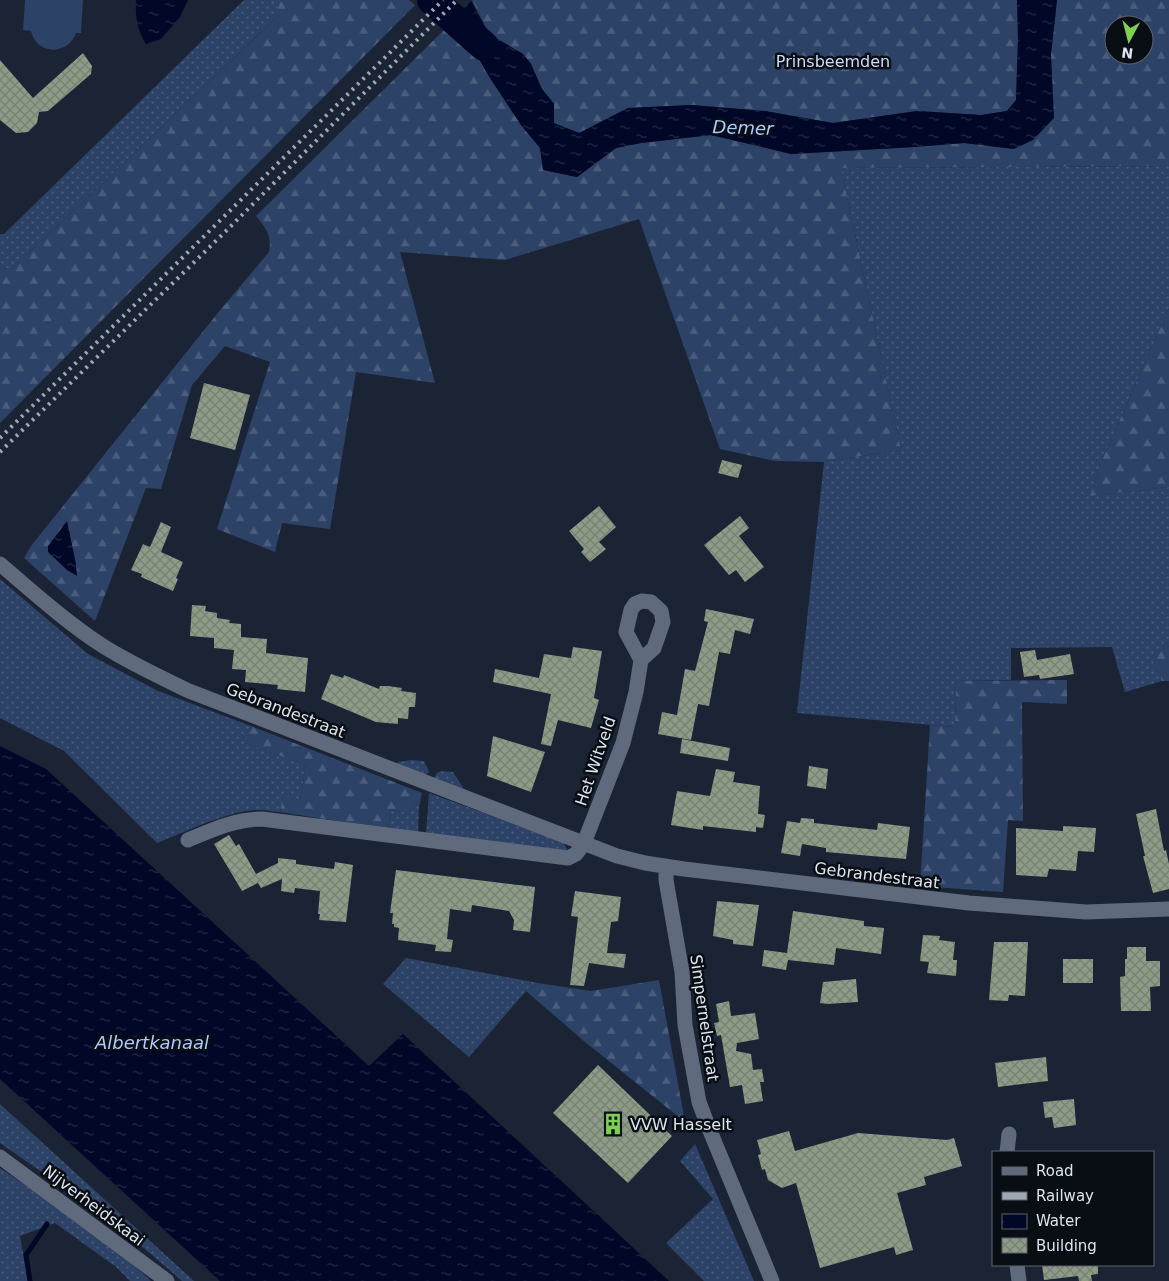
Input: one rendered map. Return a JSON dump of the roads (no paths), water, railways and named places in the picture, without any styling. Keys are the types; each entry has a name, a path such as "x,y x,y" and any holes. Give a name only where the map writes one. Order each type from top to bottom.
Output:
{"street":[{"name":"Gebrandestraat","path":"0,564 47,604 102,645 188,691 617,856 666,866 969,904 1086,912 1169,909"},
{"name":"Het Witveld","path":"584,843 623,743 636,692 641,660"},
{"path":"188,840 230,823 247,819 262,819 568,858 576,854 584,843"},
{"name":"Simpernelstraat","path":"666,866 666,880 682,972 685,1025 699,1102 772,1281"},
{"path":"1007,1151 1010,1134"},
{"name":"Nijverheidskaai","path":"0,1157 166,1281"},
{"path":"1017,1266 1019,1281"}],"water":[{"path":"136,0 188,0 180,17 161,39 146,44 137,23"},
{"path":"1017,0 1057,0 1051,54 1054,118 1033,140 1014,149 964,143 791,154 711,135 641,143 616,148 577,177 543,170 540,148 521,125 475,52 447,27 471,1 489,34 523,54 531,64 542,89 554,104 554,123 579,133 628,108 692,105 765,111 833,123 917,111 981,115 1007,111 1016,100"},
{"path":"67,521 77,576 67,570 48,552 48,546"},
{"name":"Albertkanaal","path":"0,746 46,769 369,1066 403,1034 669,1281 220,1281 0,1079"}],"waterway":[{"name":"Demer","path":"432,0 484,46"},
{"path":"30,1281 26,1255 47,1224"}],"railway":[{"path":"0,438 443,0"},
{"path":"0,452 225,232 457,0"}],"place":[{"name":"VVW Hasselt","path":"613,1124"}],"park label":[{"name":"Prinsbeemden","path":"833,61"}]}
